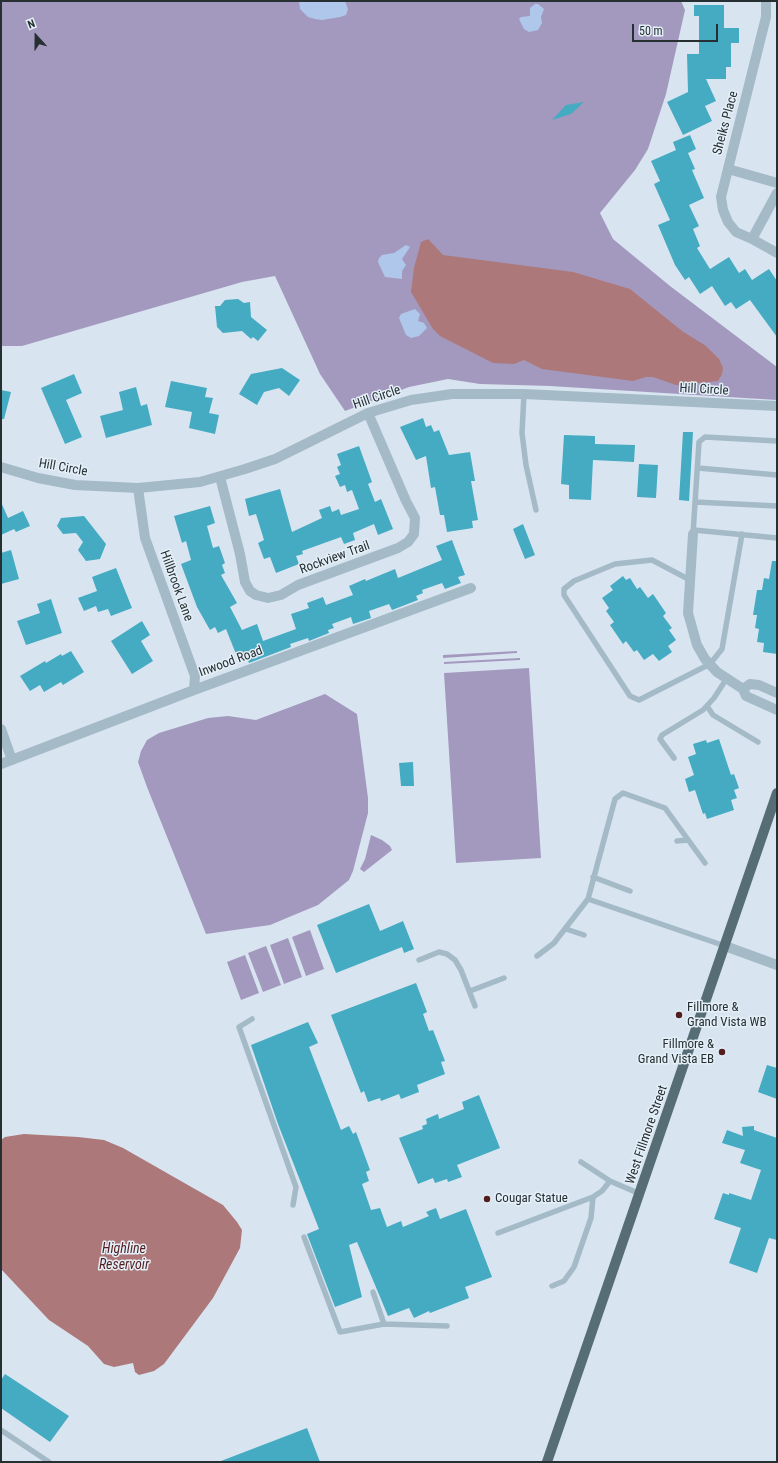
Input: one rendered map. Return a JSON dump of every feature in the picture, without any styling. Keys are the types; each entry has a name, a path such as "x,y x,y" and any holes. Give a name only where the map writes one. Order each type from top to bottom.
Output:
{"main road":[{"name":"West Fillmore Street","path":"547,1462 777,793"}],"street":[{"name":"Sheiks Place","path":"766,1 766,17 721,197 723,210 728,222 736,232 777,253"},
{"path":"728,170 777,183"},
{"path":"752,239 777,193"},
{"name":"Hill Circle","path":"1,467 56,482 138,488 171,486 220,477 275,459 368,413 429,396 452,394 524,394 777,406"},
{"name":"Rockview Trail","path":"220,477 240,554 245,582 250,590 256,594 268,598 281,595 298,586 398,548 408,542 414,534 415,518 406,501 368,413"},
{"name":"Hillbrook Lane","path":"138,488 145,538 195,676 194,690"},
{"path":"694,532 688,613 697,645 717,672 743,688 746,696 777,710"},
{"name":"Inwood Road","path":"1,764 194,690 472,588"},
{"path":"743,688 750,684 759,685 777,693"},
{"path":"1,729 12,760"},
{"path":"725,946 777,965"}],"lane":[{"path":"524,394 522,433 526,465 536,510"},
{"path":"777,441 705,436 699,442 694,532 742,534 777,538"},
{"path":"698,468 777,474"},
{"path":"695,502 777,506"},
{"path":"690,580 652,560 615,564 574,581 564,588 564,595 630,696 639,700 710,664 722,649 742,534"},
{"path":"674,758 660,739 668,730 703,710 727,678"},
{"path":"707,706 714,715 758,742"},
{"path":"537,956 554,943 588,899 615,799 623,793 665,808 705,863"},
{"path":"677,841 688,840"},
{"path":"593,877 630,890"},
{"path":"588,899 725,946"},
{"path":"566,929 584,935"},
{"path":"419,960 439,952 447,954 455,960 470,991 475,1006"},
{"path":"470,991 504,978"},
{"path":"252,1019 239,1027 296,1186 293,1205"},
{"path":"581,1162 610,1181 640,1194"},
{"path":"498,1233 593,1197 602,1191 610,1181"},
{"path":"552,1286 564,1281 574,1267 591,1218 593,1197"},
{"path":"304,1237 340,1332 384,1324 447,1326"},
{"path":"373,1292 384,1324"},
{"path":"1,1430 48,1462"}],"shaded area":[{"path":"1,1 681,1 685,10 666,94 648,149 635,170 600,213 613,239 670,286 777,367 777,400 550,386 480,384 448,379 409,387 345,411 320,374 275,276 242,282 22,346 1,346"},
{"path":"517,651 517,653 443,658 443,655"},
{"path":"520,658 520,660 444,664 444,662"},
{"path":"529,668 541,858 456,863 444,673"},
{"path":"325,694 357,714 368,798 368,813 353,871 349,880 318,905 270,925 206,934 138,762 141,751 147,740 159,733 208,718 228,716 256,720"},
{"path":"371,835 382,840 390,846 392,850 364,872 360,869 365,859"},
{"path":"310,930 324,969 306,976 292,937"},
{"path":"288,938 302,977 284,984 270,945"},
{"path":"266,946 281,985 263,992 248,953"},
{"path":"245,955 259,993 241,1000 227,962"}],"sand":[{"path":"299,1 345,1 348,9 346,15 340,17 322,20 315,19 308,17 300,9"},
{"path":"535,4 538,4 544,9 541,17 542,23 538,30 529,32 524,29 519,19 521,17 530,16 530,8"},
{"path":"406,245 410,247 402,259 406,265 402,271 402,279 385,277 378,262 379,258 382,255 394,253"},
{"path":"415,309 420,314 418,321 424,323 427,328 419,336 411,338 406,335 399,318 401,314"}],"water":[{"path":"428,239 443,255 573,272 630,289 682,331 706,346 719,359 723,368 722,374 718,381 676,385 653,377 646,377 633,381 542,369 524,360 514,364 493,363 440,336 433,329 411,292 414,268 421,242"},
{"name":"Highline Reservoir","path":"24,1134 104,1140 123,1148 223,1205 242,1230 240,1248 213,1298 164,1364 154,1371 139,1375 135,1372 133,1363 114,1367 104,1364 88,1346 49,1320 1,1269 1,1140 5,1137"}],"building":[{"path":"694,5 724,5 724,28 739,28 739,43 731,43 731,67 726,67 726,79 706,79 716,101 705,106 712,121 683,135 667,102 688,92 687,54 699,54 699,16 694,16"},
{"path":"584,102 571,114 552,120 566,105"},
{"path":"690,135 696,149 688,153 695,169 692,170 704,198 689,205 699,226 693,229 700,246 697,248 710,269 729,257 739,273 745,269 752,280 769,269 777,281 777,337 750,300 736,309 731,302 725,306 712,286 700,294 689,277 685,280 675,265 658,225 670,220 654,184 660,181 651,161 676,150 673,142"},
{"path":"238,299 244,303 250,302 251,317 267,330 258,341 253,337 251,339 242,331 223,333 217,327 215,306 220,306 225,300"},
{"path":"282,368 300,380 289,396 279,388 264,392 257,405 239,394 251,374"},
{"path":"74,374 82,393 66,400 82,437 65,444 41,388"},
{"path":"171,381 207,388 205,397 213,398 209,413 219,415 215,434 189,428 192,412 165,407"},
{"path":"136,387 141,406 147,404 152,425 106,438 100,416 123,410 119,392"},
{"path":"1,390 11,392 4,419 1,419"},
{"path":"423,418 426,427 431,425 434,432 439,430 449,455 470,452 475,481 471,481 478,520 472,521 473,528 447,532 444,515 440,515 435,487 431,488 426,456 416,460 400,427"},
{"path":"683,432 693,432 689,501 679,500"},
{"path":"564,435 595,436 595,444 635,445 634,462 593,460 591,500 569,499 569,485 561,484"},
{"path":"359,446 372,482 368,484 375,502 381,499 393,529 378,535 374,524 353,533 355,540 344,544 341,537 302,551 303,554 296,556 299,564 276,573 270,557 264,559 258,543 264,540 256,514 249,516 245,499 280,489 292,532 322,518 319,510 330,506 332,512 339,509 341,515 359,509 352,490 347,492 345,485 340,487 335,476 340,474 337,467 341,465 337,454"},
{"path":"639,464 658,465 656,498 637,497"},
{"path":"1,502 8,518 23,511 30,526 16,532 14,529 1,535"},
{"path":"210,506 215,523 207,526 213,548 219,546 225,563 222,565 225,573 221,575 237,603 230,607 242,630 257,624 263,641 296,629 291,614 309,608 307,603 323,597 326,605 353,595 349,586 365,579 366,581 395,569 398,578 442,560 436,546 452,540 465,575 458,577 461,583 445,589 442,583 422,590 423,593 416,596 418,600 392,610 389,604 369,611 371,618 353,624 351,617 332,624 334,628 328,630 329,633 309,641 308,638 290,644 291,647 249,663 246,656 238,659 226,629 218,633 215,627 210,630 197,607 181,564 191,560 186,541 182,543 174,516"},
{"path":"84,516 106,544 100,559 86,561 78,550 83,542 76,533 63,534 57,526 61,518"},
{"path":"523,524 535,555 525,559 513,529"},
{"path":"11,550 19,579 1,584 1,553"},
{"path":"772,561 777,561 777,654 763,652 764,643 757,642 759,629 755,628 757,615 753,615 757,590 762,590 764,578 769,579"},
{"path":"116,568 132,608 111,616 108,609 98,612 96,606 84,611 78,598 97,591 92,577"},
{"path":"623,576 626,580 630,578 637,589 640,587 648,598 653,594 666,613 663,616 672,628 669,630 676,640 668,646 672,652 659,661 653,654 644,660 637,650 634,652 626,641 623,644 610,625 614,622 606,611 609,608 602,598 613,590 610,586"},
{"path":"51,599 62,633 26,645 17,621 40,613 37,604"},
{"path":"142,621 150,635 141,641 153,661 132,674 111,641"},
{"path":"71,651 84,672 63,685 61,682 44,692 40,685 30,691 20,676 45,661 46,663 61,654 62,656"},
{"path":"719,739 731,775 734,774 739,788 734,790 737,798 731,800 734,810 707,819 705,813 703,814 695,790 689,792 685,779 694,775 688,757 696,754 693,744 706,740 707,743"},
{"path":"413,762 414,786 401,786 399,763"},
{"path":"369,904 380,931 403,921 414,949 404,953 402,947 336,973 317,925"},
{"path":"416,983 427,1012 423,1014 429,1031 433,1030 445,1061 441,1062 445,1074 417,1085 419,1092 401,1099 399,1094 381,1101 380,1098 368,1102 364,1091 361,1093 331,1015"},
{"path":"308,1022 318,1043 309,1047 341,1130 349,1126 353,1134 356,1132 370,1170 366,1172 369,1181 362,1184 371,1210 380,1208 387,1227 401,1221 403,1227 429,1216 426,1212 436,1208 440,1219 466,1209 492,1277 465,1287 469,1298 430,1313 429,1311 414,1318 409,1308 388,1316 357,1242 349,1245 362,1297 335,1307 307,1234 319,1229 278,1124 251,1045"},
{"path":"767,1065 777,1068 777,1099 758,1092"},
{"path":"479,1095 500,1148 457,1165 462,1177 448,1182 447,1179 435,1183 433,1178 418,1184 399,1138 423,1129 422,1126 427,1124 426,1119 438,1114 439,1119 464,1109 462,1102"},
{"path":"754,1126 754,1130 777,1138 777,1240 769,1238 757,1273 729,1263 741,1228 714,1219 723,1193 729,1195 729,1193 751,1200 761,1170 740,1163 745,1150 722,1143 727,1130 743,1136 742,1127"},
{"path":"5,1374 69,1416 50,1442 1,1408 1,1380"},
{"path":"307,1428 320,1462 221,1462 221,1461"}],"place":[{"name":"Fillmore & Grand Vista WB","path":"679,1015"},
{"name":"Fillmore & Grand Vista EB","path":"722,1052"},
{"name":"Cougar Statue","path":"487,1199"}]}
